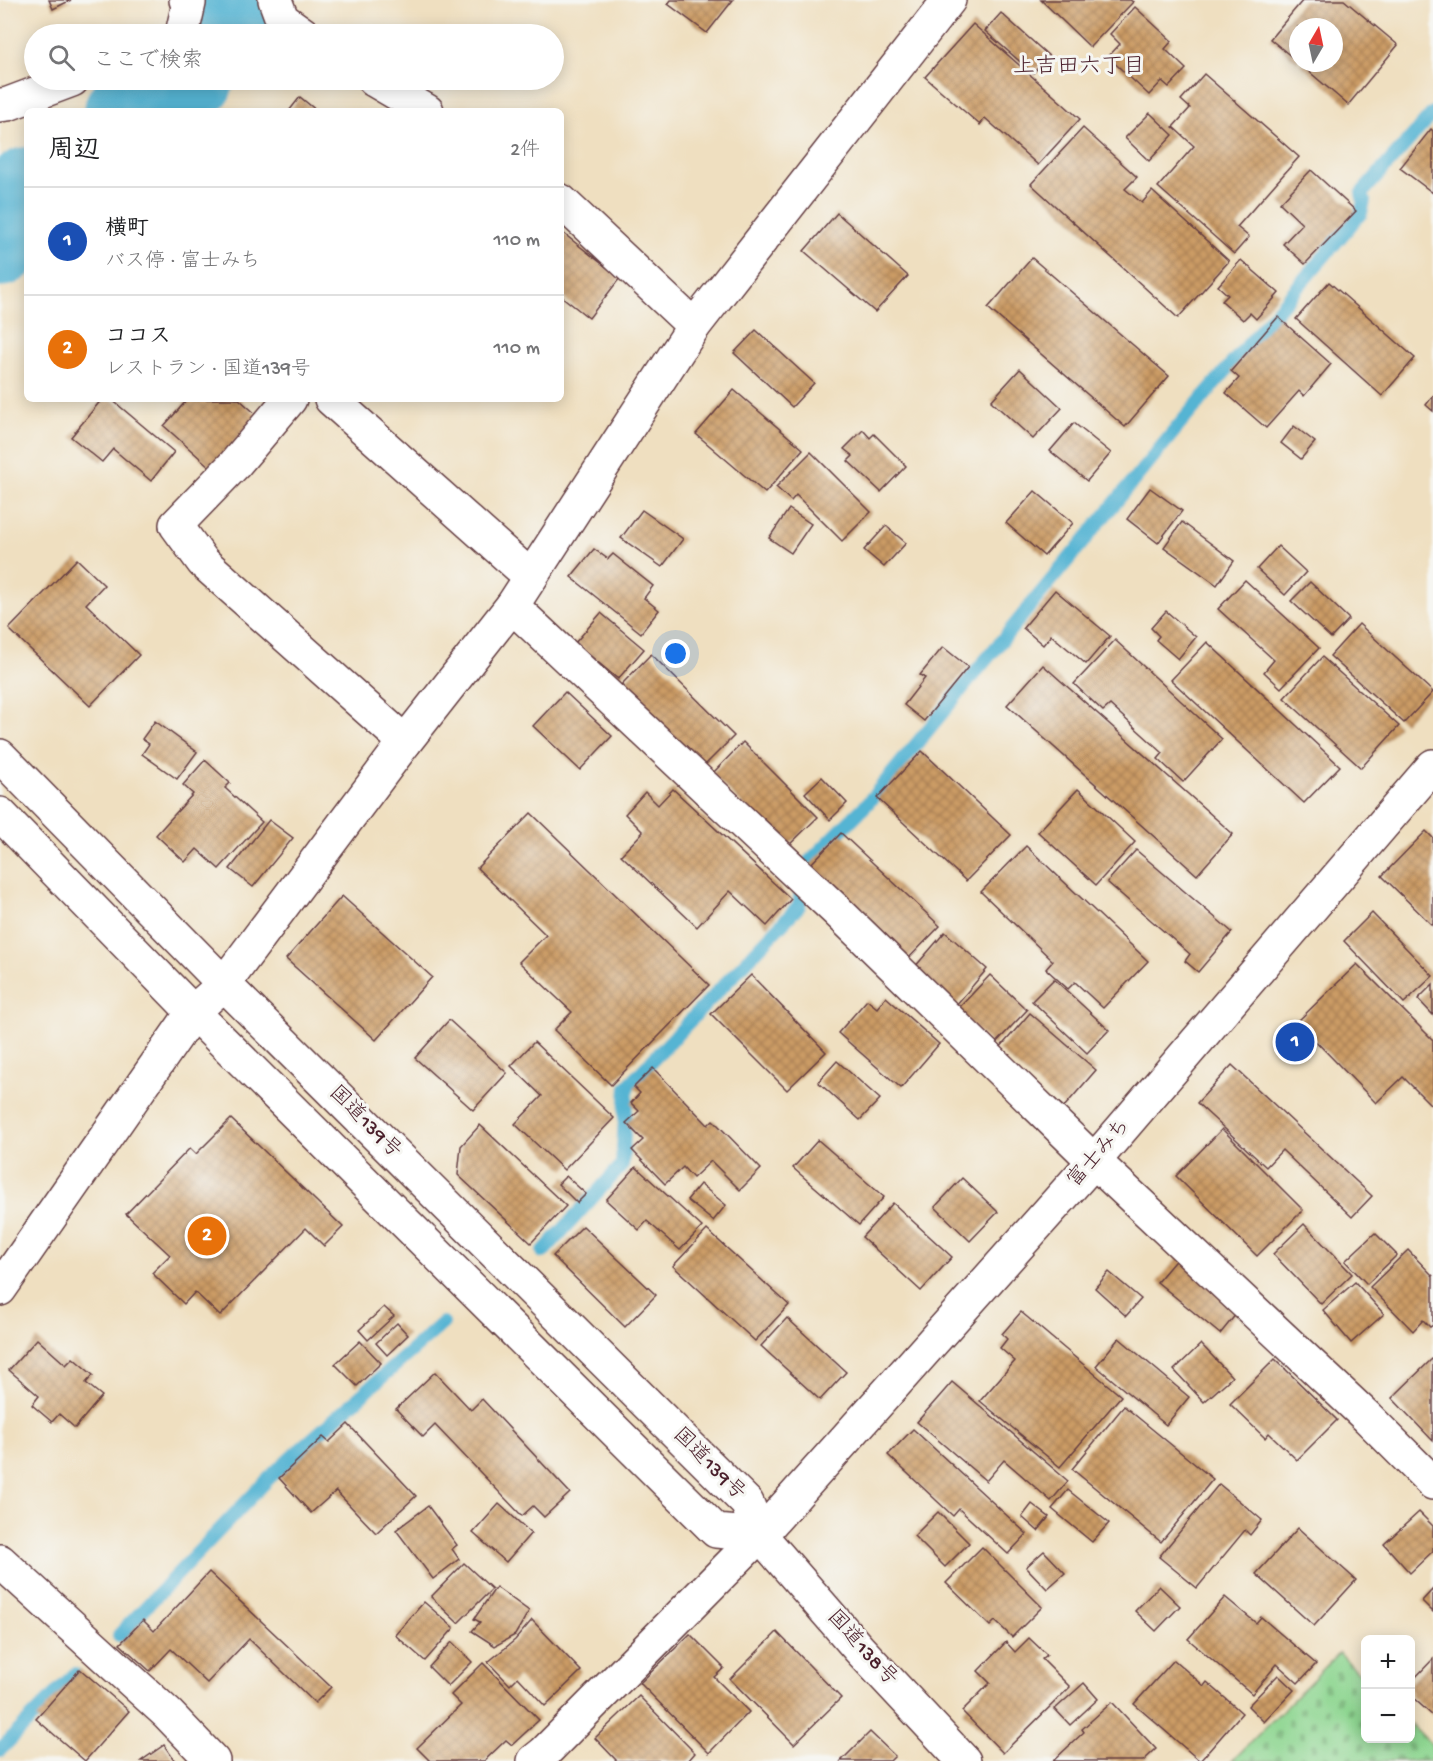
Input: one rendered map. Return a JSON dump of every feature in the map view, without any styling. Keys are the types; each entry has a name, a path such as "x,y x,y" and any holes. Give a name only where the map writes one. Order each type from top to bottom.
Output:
{"main road":[{"path":"184,24 189,3 186,0"},
{"path":"274,0 282,19 289,24"},
{"path":"0,1289 193,1012 224,984 405,742 513,606 694,326 949,0"},
{"path":"0,105 45,90"},
{"path":"391,90 422,108"},
{"path":"564,204 694,326"},
{"path":"287,402 235,464 176,525 203,562 405,742"},
{"path":"334,402 531,577"},
{"path":"513,606 837,911 1094,1161 1368,1418 1433,1483"},
{"name":"国道139号","path":"0,756 224,984 747,1503 760,1535 716,1531 193,1012 0,814"},
{"name":"富士みち","path":"534,1761 544,1754 760,1535 1094,1161 1433,766"},
{"name":"国道138号","path":"760,1535 859,1649 964,1761"},
{"path":"0,1561 168,1714 213,1761"}],"green space":[{"path":"1339,1653 1361,1675 1361,1743 1415,1743 1415,1728 1433,1746 1433,1761 1232,1761"}],"building":[{"path":"49,0 71,0 53,9"},
{"path":"671,0 733,0 707,33 668,4"},
{"path":"1041,0 1130,0 1133,2 1090,47"},
{"path":"1303,0 1344,0 1398,45 1348,105 1310,72 1343,72 1343,18 1289,18 1289,55 1270,39"},
{"path":"1135,7 1172,41 1165,49 1186,69 1169,87 1162,81 1149,95 1108,57 1120,44 1110,34"},
{"path":"1001,13 1049,56 1033,73 985,31"},
{"path":"973,24 1080,119 1038,165 985,118 980,125 925,77"},
{"path":"1204,74 1299,157 1237,227 1249,237 1234,254 1158,187 1194,146 1173,127 1190,108 1181,100"},
{"path":"300,97 313,108 291,108"},
{"path":"1150,113 1173,135 1149,161 1125,138"},
{"path":"1083,128 1137,177 1125,189 1142,203 1152,191 1229,261 1178,318 1031,184"},
{"path":"1431,129 1433,131 1433,193 1400,168"},
{"path":"1311,170 1356,211 1305,264 1283,244 1302,224 1280,203"},
{"path":"837,213 908,276 875,312 804,251"},
{"path":"564,234 620,278 589,318 564,298"},
{"path":"1032,258 1169,376 1125,427 988,308"},
{"path":"1241,260 1279,293 1256,319 1250,313 1243,320 1222,301 1228,295 1218,286"},
{"path":"1329,282 1415,358 1382,396 1296,319"},
{"path":"1278,317 1331,364 1304,396 1299,391 1266,428 1226,393 1239,378 1231,371"},
{"path":"756,330 814,383 792,407 734,353"},
{"path":"1020,369 1062,408 1033,439 991,401"},
{"path":"734,390 803,449 765,493 696,434"},
{"path":"1433,396 1433,411 1426,405"},
{"path":"100,402 115,402 174,452 151,481 113,449 102,462 71,437"},
{"path":"185,402 242,402 258,416 211,468 164,426"},
{"path":"1074,423 1111,453 1087,481 1050,451"},
{"path":"1294,426 1315,442 1301,459 1281,443"},
{"path":"863,430 870,438 874,434 906,466 881,492 848,461 853,456 844,449"},
{"path":"811,452 871,512 842,541 796,495 791,501 776,487"},
{"path":"1150,488 1182,511 1158,543 1127,519"},
{"path":"1035,491 1073,523 1044,556 1006,523"},
{"path":"789,509 811,524 791,553 769,538"},
{"path":"642,510 683,539 662,567 621,538"},
{"path":"1182,522 1234,561 1217,585 1164,547"},
{"path":"886,526 906,543 884,567 864,550"},
{"path":"1278,546 1306,572 1285,595 1257,569"},
{"path":"594,549 608,559 613,554 653,586 644,598 659,610 641,633 571,577"},
{"path":"77,559 104,585 86,604 139,655 90,706 9,629"},
{"path":"1245,580 1319,648 1281,688 1264,672 1274,660 1218,609"},
{"path":"1310,582 1349,619 1331,638 1291,601"},
{"path":"1055,590 1110,636 1086,664 1051,635 1043,645 1023,628"},
{"path":"1166,611 1196,637 1178,659 1156,640 1159,636 1151,628"},
{"path":"601,613 644,649 618,679 575,643"},
{"path":"1359,624 1433,692 1404,723 1330,656"},
{"path":"1115,640 1222,739 1183,782 1158,759 1163,753 1110,705 1103,711 1074,684"},
{"path":"1207,642 1340,766 1304,803 1171,680"},
{"path":"943,647 968,667 924,721 904,705 925,678 920,675"},
{"path":"651,654 734,736 703,767 620,686"},
{"path":"1322,657 1399,726 1361,768 1284,698"},
{"path":"1043,665 1233,834 1197,875 1007,705"},
{"path":"565,692 612,736 580,770 533,726"},
{"path":"155,721 197,752 177,779 142,754 149,744 142,739"},
{"path":"743,742 818,817 786,848 712,774"},
{"path":"922,751 1011,835 966,881 877,798"},
{"path":"205,760 230,783 225,788 262,822 219,869 197,849 185,862 156,835 193,794 183,785"},
{"path":"822,777 847,803 830,820 805,793"},
{"path":"673,789 791,899 767,926 730,891 697,927 621,855 643,832 625,814 645,792 658,805"},
{"path":"1078,789 1135,842 1096,885 1038,832"},
{"path":"531,813 709,985 611,1085 554,1030 572,1012 519,962 546,935 477,868"},
{"path":"269,820 293,838 253,887 230,869"},
{"path":"1426,831 1433,838 1433,926 1382,876"},
{"path":"841,833 940,926 905,962 806,869"},
{"path":"1026,846 1148,961 1103,1008 1075,982 1068,989 1046,969 1053,961 981,892"},
{"path":"1136,850 1232,932 1198,972 1185,961 1190,954 1107,882"},
{"path":"342,896 432,977 376,1040 286,959"},
{"path":"1372,913 1433,976 1404,1003 1344,941"},
{"path":"945,932 987,969 956,1005 914,968"},
{"path":"1357,964 1433,1040 1433,1107 1403,1077 1376,1103 1297,1022"},
{"path":"751,975 826,1052 787,1090 711,1014"},
{"path":"990,975 1027,1010 993,1046 956,1011"},
{"path":"1054,979 1109,1030 1087,1053 1032,1001"},
{"path":"1433,984 1433,1015 1418,999"},
{"path":"886,997 939,1044 901,1088 838,1033 867,1000 877,1008"},
{"path":"1030,1013 1096,1070 1064,1107 998,1050"},
{"path":"449,1020 507,1073 473,1110 415,1058"},
{"path":"534,1042 614,1118 564,1170 515,1124 542,1096 511,1066"},
{"path":"837,1061 880,1099 860,1120 818,1082"},
{"path":"1232,1065 1372,1196 1352,1217 1282,1150 1266,1167 1197,1103"},
{"path":"653,1068 708,1125 713,1120 761,1169 740,1190 711,1161 693,1178 683,1167 665,1184 632,1150 643,1140 626,1123 639,1111 631,1103 640,1093 634,1087"},
{"path":"231,1119 343,1227 324,1246 306,1228 220,1316 195,1292 184,1304 152,1273 170,1255 126,1214 190,1148 196,1154"},
{"path":"480,1125 566,1206 531,1243 458,1175 461,1146"},
{"path":"1222,1129 1303,1210 1257,1256 1176,1176"},
{"path":"818,1140 884,1197 859,1225 793,1168"},
{"path":"636,1167 702,1227 680,1250 647,1221 639,1230 606,1200"},
{"path":"566,1176 586,1194 577,1203 558,1184"},
{"path":"962,1178 998,1212 970,1241 935,1207"},
{"path":"700,1184 726,1205 713,1221 687,1200"},
{"path":"893,1203 952,1257 921,1291 862,1237"},
{"path":"1304,1224 1352,1274 1321,1304 1273,1254"},
{"path":"583,1226 656,1295 625,1327 553,1256"},
{"path":"707,1230 789,1305 755,1341 673,1266"},
{"path":"1375,1233 1397,1255 1367,1284 1345,1261"},
{"path":"1408,1250 1433,1276 1433,1325 1430,1327 1423,1320 1413,1331 1370,1287"},
{"path":"1179,1256 1241,1308 1220,1334 1157,1282"},
{"path":"1109,1272 1141,1299 1126,1316 1095,1288"},
{"path":"1355,1282 1384,1314 1351,1343 1323,1310"},
{"path":"384,1307 394,1316 368,1340 359,1330"},
{"path":"1021,1312 1121,1396 1060,1467 980,1401 1015,1361 1000,1348 1007,1339 1002,1334"},
{"path":"787,1318 846,1372 820,1400 761,1346"},
{"path":"397,1323 408,1335 387,1355 376,1343"},
{"path":"1119,1338 1189,1397 1166,1425 1096,1366"},
{"path":"37,1339 66,1365 73,1358 93,1375 86,1383 102,1396 75,1428 59,1414 52,1422 32,1405 39,1396 9,1370"},
{"path":"360,1341 381,1363 357,1386 335,1364"},
{"path":"1201,1344 1232,1377 1204,1402 1174,1370"},
{"path":"1433,1358 1433,1441 1392,1398"},
{"path":"1275,1359 1337,1420 1297,1460 1269,1433 1265,1438 1230,1404"},
{"path":"435,1372 471,1410 482,1399 570,1493 544,1517 533,1506 522,1516 435,1425 423,1437 396,1409"},
{"path":"952,1382 1068,1481 1051,1501 1004,1460 986,1481 917,1422"},
{"path":"1124,1406 1213,1479 1161,1542 1072,1469"},
{"path":"348,1424 416,1496 376,1533 336,1491 311,1513 279,1478 323,1437 329,1442"},
{"path":"913,1429 1027,1534 1008,1554 959,1509 953,1516 888,1455"},
{"path":"1219,1484 1262,1520 1250,1535 1245,1530 1197,1588 1159,1557"},
{"path":"1068,1490 1109,1523 1092,1542 1052,1509"},
{"path":"499,1504 531,1533 506,1562 473,1533"},
{"path":"1032,1504 1049,1517 1038,1531 1022,1517"},
{"path":"428,1506 457,1545 452,1549 459,1559 433,1579 396,1530"},
{"path":"938,1512 969,1543 945,1567 914,1536"},
{"path":"1419,1512 1433,1526 1433,1551 1410,1573 1384,1544"},
{"path":"1298,1528 1356,1580 1314,1626 1256,1574"},
{"path":"982,1547 1042,1607 1012,1637 995,1621 990,1626 946,1583"},
{"path":"1044,1551 1065,1573 1047,1589 1026,1567"},
{"path":"464,1563 492,1589 458,1623 431,1597"},
{"path":"209,1572 331,1687 315,1703 249,1639 207,1683 171,1649 150,1671 120,1644 143,1620 154,1631"},
{"path":"1159,1586 1180,1606 1156,1631 1135,1611"},
{"path":"496,1587 529,1611 515,1635 495,1646 472,1631 480,1622 474,1619"},
{"path":"1433,1589 1433,1612 1422,1601"},
{"path":"1225,1597 1256,1623 1261,1617 1316,1664 1298,1683 1277,1664 1252,1694 1188,1639"},
{"path":"424,1602 454,1628 425,1661 395,1635"},
{"path":"532,1620 581,1671 545,1706 518,1677 510,1685 488,1662 515,1640"},
{"path":"777,1632 841,1698 794,1744 730,1679"},
{"path":"690,1634 724,1668 714,1677 749,1712 709,1753 640,1683"},
{"path":"1029,1638 1047,1655 1042,1659 1070,1687 1003,1753 962,1711 990,1683 978,1671 1006,1642 1015,1652"},
{"path":"452,1642 472,1662 448,1686 429,1667"},
{"path":"1433,1659 1433,1716 1415,1700 1415,1678"},
{"path":"1174,1660 1204,1686 1207,1682 1242,1713 1200,1761 1134,1704"},
{"path":"483,1663 539,1720 512,1745 506,1740 484,1761 430,1761 417,1748 461,1705 451,1695"},
{"path":"80,1669 129,1711 85,1761 36,1719"},
{"path":"1278,1675 1294,1690 1264,1722 1248,1706"},
{"path":"1084,1683 1098,1699 1070,1725 1055,1709"},
{"path":"639,1696 695,1753 688,1761 617,1761 595,1738"},
{"path":"1112,1702 1156,1749 1143,1761 1053,1761 1084,1732 1082,1729"},
{"path":"870,1732 895,1756 890,1761 841,1761"},
{"path":"164,1745 175,1761 141,1761"}],"waterway":[{"path":"230,0 232,24"},
{"path":"130,108 151,95 165,90"},
{"path":"543,1252 622,1165 627,1087 799,906 804,867 867,804 1181,423 1361,213 1364,201 1362,193 1433,113"},
{"path":"0,246 24,190"},
{"path":"119,1635 275,1472 443,1323"},
{"path":"0,1750 75,1674"}],"place":[{"name":"横町","path":"1295,1042"},
{"name":"ココス","path":"207,1236"}],"district":[{"name":"上吉田六丁目","path":"1079,68"}]}
